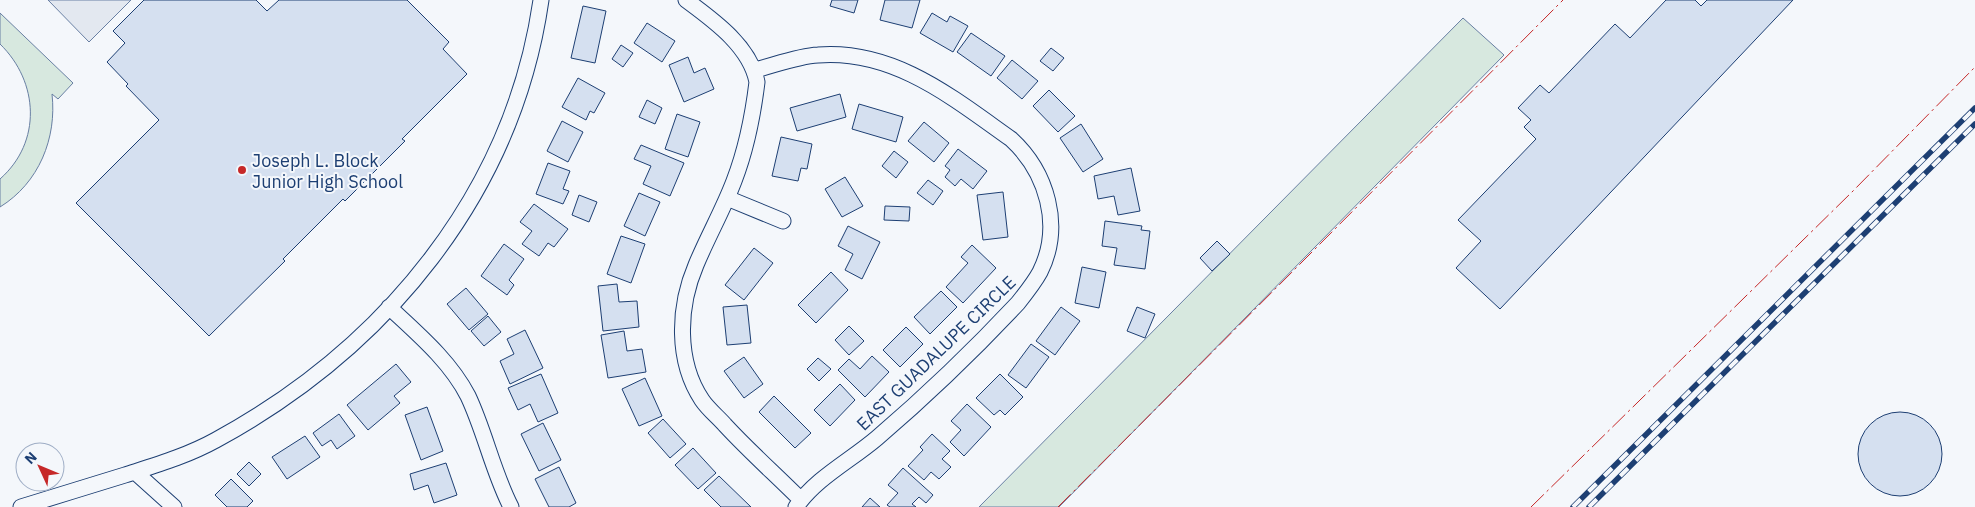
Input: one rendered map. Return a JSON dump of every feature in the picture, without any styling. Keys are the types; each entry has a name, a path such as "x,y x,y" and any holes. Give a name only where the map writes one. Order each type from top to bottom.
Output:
{"street":[{"path":"21,507 180,457 216,440 264,412 304,384 363,334 438,250 485,176 519,95 531,50 541,0"},
{"path":"686,0 718,25 747,56 755,70 757,82 742,157 727,198 696,266 688,290 684,313 684,353 690,377 703,401 767,466 798,504"},
{"name":"EAST GUADALUPE CIRCLE","path":"755,70 816,55 839,54 878,61 901,68 928,82 1011,138 1022,149 1038,172 1043,184 1051,220 1050,240 1046,259 1033,285 1018,303 911,407 877,438 824,478 798,504"},
{"path":"727,198 783,221"},
{"path":"389,307 436,352 454,373 467,395 478,420 504,493 512,507"},
{"path":"135,472 174,507"}],"shaded area":[{"path":"48,0 131,0 89,42"},
{"path":"0,13 73,83 58,99 52,94 53,111 51,127 48,143 42,158 35,172 25,185 14,197 0,207 0,179 14,164 23,148 29,130 30,112 28,94 22,76 13,59 0,44"},
{"path":"1463,18 1504,55 1059,507 979,507"}],"building":[{"name":"Joseph L. Block Junior High School","path":"144,0 256,0 267,11 279,0 407,0 449,42 443,49 467,74 402,139 405,141 345,201 343,199 283,259 285,261 209,336 76,203 159,120 126,86 128,84 107,62 125,43 113,31"},
{"path":"832,0 858,0 854,13 830,6"},
{"path":"885,0 920,0 912,28 880,20"},
{"path":"1666,0 1695,0 1701,6 1707,0 1793,0 1500,309 1456,268 1481,241 1458,220 1536,139 1524,127 1531,120 1518,108 1540,85 1549,93 1615,24 1630,38"},
{"path":"583,6 606,11 595,63 571,58"},
{"path":"932,13 947,22 950,16 968,26 953,52 920,33"},
{"path":"647,23 675,41 662,62 634,43"},
{"path":"971,33 1005,56 991,76 957,52"},
{"path":"621,45 633,53 623,67 612,59"},
{"path":"1051,48 1064,58 1053,71 1040,61"},
{"path":"688,57 694,73 705,68 714,89 684,102 669,65"},
{"path":"1012,60 1038,81 1022,99 997,78"},
{"path":"578,78 605,93 594,113 590,111 586,120 562,107"},
{"path":"1049,90 1075,116 1058,132 1033,106"},
{"path":"840,94 846,117 797,131 790,108"},
{"path":"647,100 662,108 655,124 639,117"},
{"path":"859,104 903,117 896,142 852,129"},
{"path":"677,114 700,122 688,157 665,149"},
{"path":"562,121 583,132 568,162 547,151"},
{"path":"924,122 949,143 934,162 908,141"},
{"path":"1081,124 1103,159 1083,172 1060,138"},
{"path":"781,137 812,144 807,169 801,168 798,181 772,176"},
{"path":"641,145 684,163 670,196 643,184 651,166 634,159"},
{"path":"958,149 987,171 973,189 961,179 955,186 945,177 950,170 945,166"},
{"path":"894,151 908,162 896,178 882,166"},
{"path":"548,163 570,171 563,189 569,191 563,204 536,194"},
{"path":"1131,168 1140,211 1118,215 1114,196 1098,199 1094,176"},
{"path":"845,177 863,206 842,217 825,189"},
{"path":"928,180 943,191 933,205 917,193"},
{"path":"1003,192 1008,237 983,240 977,195"},
{"path":"639,193 660,202 645,236 624,226"},
{"path":"579,195 597,202 589,222 572,215"},
{"path":"534,204 568,229 554,247 548,243 539,256 522,244 532,231 520,222"},
{"path":"885,206 910,207 909,221 884,220"},
{"path":"1105,221 1142,226 1141,230 1150,231 1145,269 1114,265 1117,248 1102,246"},
{"path":"848,226 880,242 862,279 845,270 853,254 838,246"},
{"path":"621,236 645,244 631,283 607,274"},
{"path":"1217,241 1230,254 1212,271 1200,258"},
{"path":"504,244 524,259 509,280 514,285 507,295 481,276"},
{"path":"972,245 996,268 963,303 946,287 968,263 961,257"},
{"path":"754,248 773,263 744,300 725,285"},
{"path":"1082,267 1106,272 1099,308 1075,303"},
{"path":"831,272 848,290 816,323 798,305"},
{"path":"617,284 619,302 637,301 639,327 603,331 598,286"},
{"path":"466,288 488,314 469,330 447,304"},
{"path":"941,291 957,307 930,334 914,317"},
{"path":"747,305 751,343 727,345 723,307"},
{"path":"1061,307 1080,321 1055,355 1036,341"},
{"path":"1137,307 1155,314 1145,338 1127,331"},
{"path":"488,316 501,332 484,346 471,331"},
{"path":"849,326 864,341 849,355 835,340"},
{"path":"906,327 923,344 900,367 883,350"},
{"path":"525,330 543,368 510,384 500,361 514,354 507,339"},
{"path":"624,331 627,351 642,349 646,372 608,378 601,335"},
{"path":"1031,344 1049,357 1026,388 1008,375"},
{"path":"872,356 889,372 865,397 838,370 849,359 860,369"},
{"path":"744,357 763,384 744,398 724,371"},
{"path":"818,358 831,369 819,381 807,369"},
{"path":"396,364 411,382 394,396 400,403 368,430 347,405"},
{"path":"541,374 558,413 538,422 530,404 518,410 508,388"},
{"path":"1000,374 1023,397 1005,415 1000,410 994,415 976,398"},
{"path":"645,378 662,416 639,426 622,389"},
{"path":"840,384 855,400 830,426 814,410"},
{"path":"774,396 811,433 795,448 759,412"},
{"path":"967,404 991,427 964,456 950,442 961,430 951,421"},
{"path":"427,407 443,451 421,460 405,415"},
{"path":"1900,412 1916,415 1930,424 1939,438 1942,454 1939,470 1930,484 1916,493 1900,496 1884,493 1870,484 1861,470 1858,454 1861,438 1870,424 1884,415"},
{"path":"339,414 355,436 337,449 331,440 322,446 313,433"},
{"path":"663,419 686,444 670,458 648,433"},
{"path":"543,423 561,460 539,471 521,434"},
{"path":"932,434 950,451 942,459 951,467 939,479 931,472 924,480 908,466 923,450 920,447"},
{"path":"305,436 320,457 287,479 272,457"},
{"path":"693,448 716,473 698,489 675,465"},
{"path":"249,462 261,474 249,486 237,474"},
{"path":"446,463 457,495 434,503 428,485 414,490 410,474"},
{"path":"559,467 576,503 569,507 549,507 535,479"},
{"path":"903,468 933,495 926,503 919,497 912,504 916,507 890,507 887,505 898,493 888,485"},
{"path":"719,476 751,507 721,507 704,490"},
{"path":"231,479 253,501 247,507 227,507 215,495"},
{"path":"870,498 880,507 862,507"}],"railway":[{"path":"1573,507 1975,108"},
{"path":"1589,507 1975,124"}],"power":[{"path":"1058,507 1563,0"},
{"path":"1531,507 1852,192 1975,67"}],"place":[{"name":"Joseph L. Block Junior High School","path":"242,170"}]}
